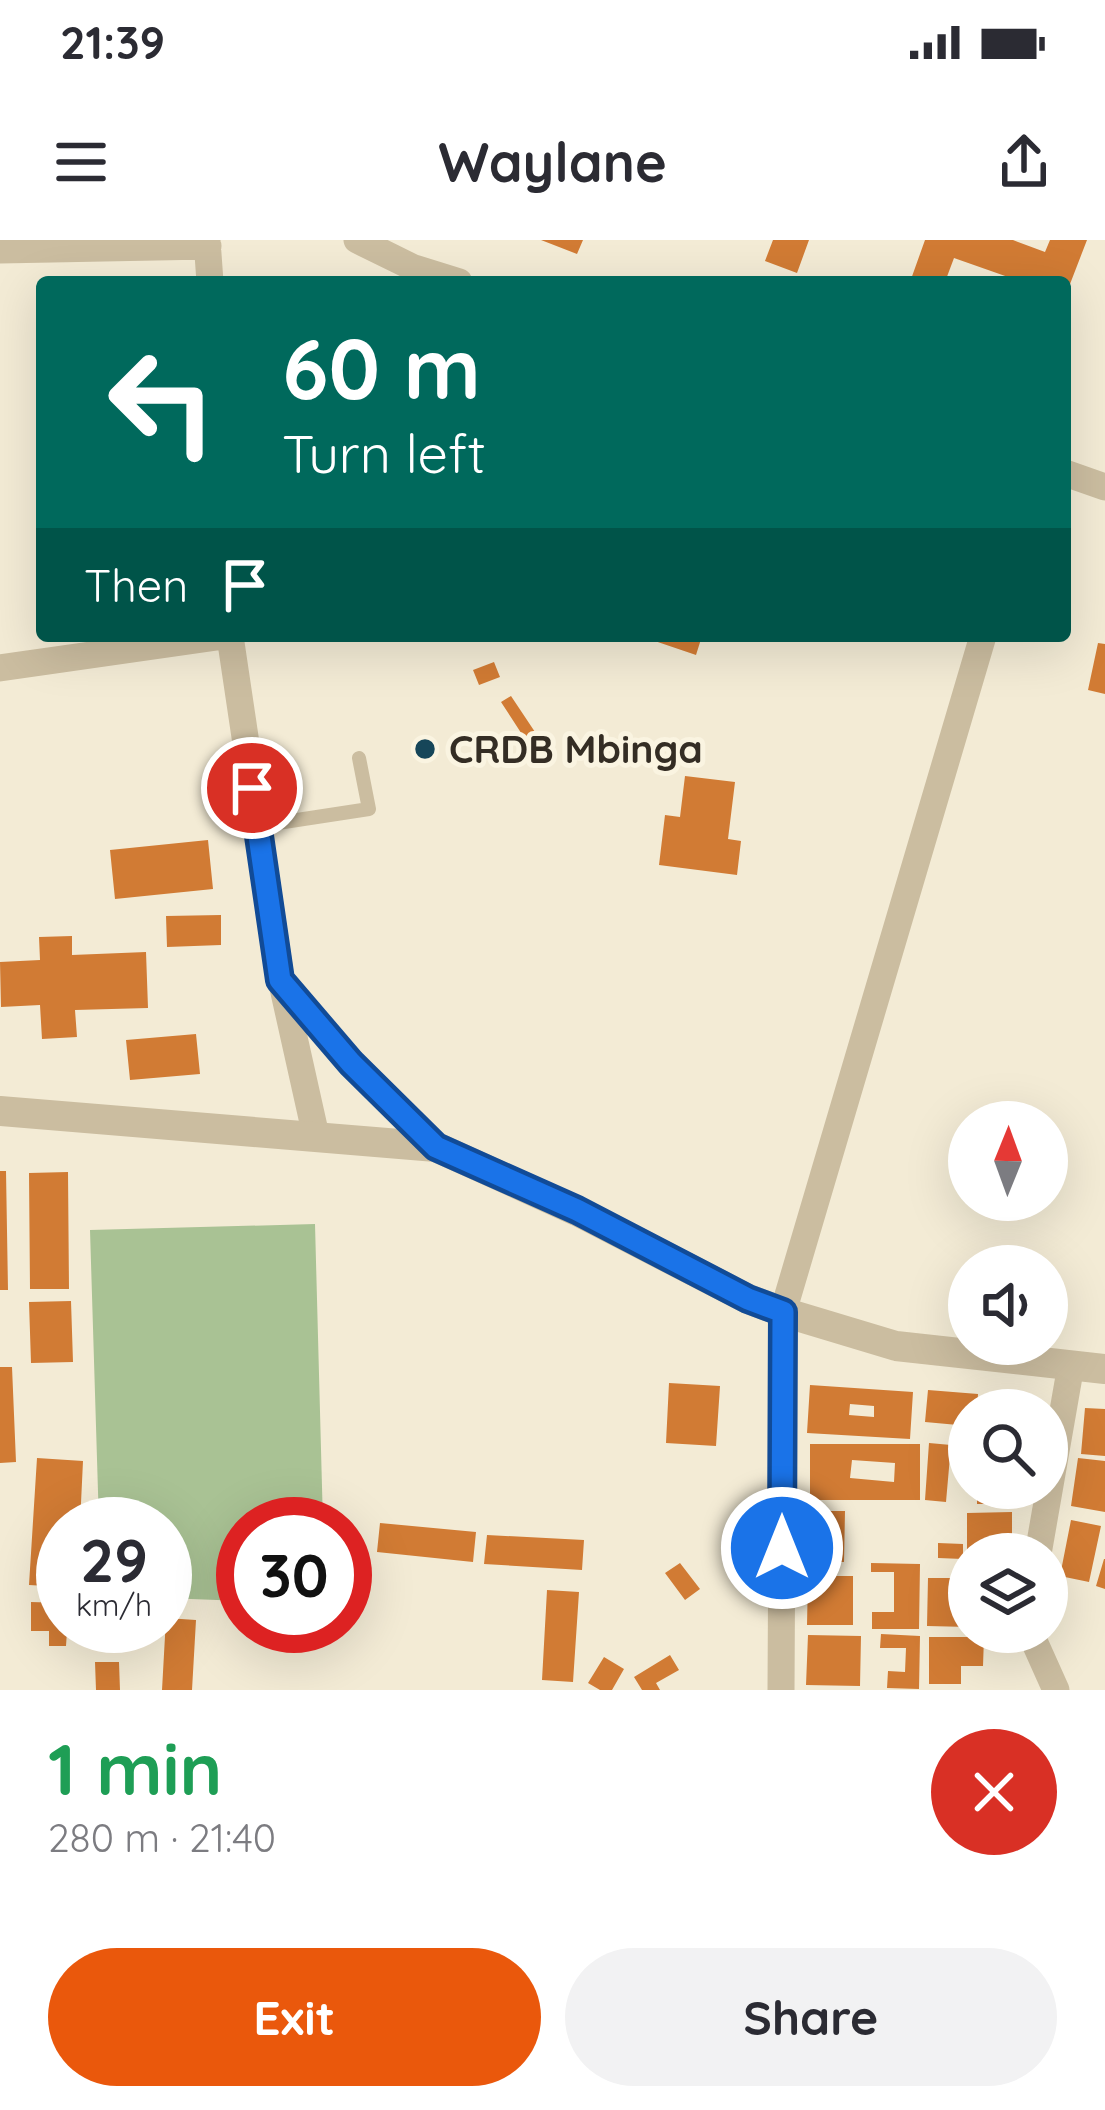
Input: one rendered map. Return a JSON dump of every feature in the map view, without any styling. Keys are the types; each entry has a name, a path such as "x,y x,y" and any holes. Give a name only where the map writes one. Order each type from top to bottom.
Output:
{"street":[{"path":"357,240 440,276"},
{"path":"0,250 207,243 210,276"},
{"path":"1071,475 1105,487"},
{"path":"0,668 184,642"},
{"path":"228,642 280,980 316,1136"},
{"path":"782,1690 783,1312 981,642"},
{"path":"280,980 351,1063 436,1147"},
{"path":"0,1111 436,1147 577,1210 748,1299 783,1312 896,1346 1105,1369"},
{"path":"1042,1533 1071,1365"},
{"path":"1039,1653 1056,1690"}],"lane":[{"path":"258,826 369,809 359,758"}],"green space":[{"path":"315,1224 322,1497 216,1497 216,1600 192,1599 192,1497 98,1497 90,1230"}],"building":[{"path":"541,240 583,240 577,254"},
{"path":"773,240 809,240 797,273 765,261"},
{"path":"925,240 1013,240 1045,252 1050,240 1087,240 1071,281 1071,276 1005,276 954,258 947,276 912,276"},
{"path":"658,642 700,642 696,655"},
{"path":"1098,643 1105,644 1105,694 1088,690"},
{"path":"494,662 500,677 479,685 473,670"},
{"path":"511,696 537,735 527,742 501,702"},
{"path":"685,776 735,782 728,839 741,841 737,875 659,865 665,815 680,817"},
{"path":"208,840 213,889 115,899 110,850"},
{"path":"221,915 221,945 167,947 166,916"},
{"path":"72,936 72,955 146,952 148,1008 75,1010 77,1037 42,1039 40,1005 1,1007 0,962 40,960 39,937"},
{"path":"196,1034 200,1074 130,1080 126,1040"},
{"path":"0,1171 6,1171 8,1290 0,1290"},
{"path":"68,1172 69,1289 30,1289 29,1173"},
{"path":"71,1301 73,1362 31,1363 29,1302"},
{"path":"0,1367 12,1367 16,1462 0,1463"},
{"path":"669,1383 720,1386 716,1446 666,1443"},
{"path":"810,1385 913,1392 910,1439 807,1433","holes":["850,1404 874,1406 874,1417 849,1415"]},
{"path":"928,1390 948,1392 948,1424 925,1422"},
{"path":"1085,1408 1105,1409 1105,1456 1081,1454"},
{"path":"929,1443 948,1445 946,1502 925,1500"},
{"path":"810,1444 920,1444 920,1500 810,1500","holes":["852,1460 895,1463 894,1482 850,1478"]},
{"path":"37,1458 83,1461 81,1497 36,1497 36,1585 29,1585"},
{"path":"1078,1458 1105,1461 1105,1512 1071,1506"},
{"path":"809,1511 845,1511 844,1562 809,1562"},
{"path":"1012,1512 1012,1533 967,1533 967,1513"},
{"path":"1071,1520 1101,1526 1089,1582 1068,1578"},
{"path":"380,1523 476,1532 473,1562 377,1552"},
{"path":"487,1535 584,1540 582,1570 484,1564"},
{"path":"938,1543 948,1543 948,1558 938,1558"},
{"path":"1105,1559 1105,1589 1096,1586"},
{"path":"680,1563 700,1589 685,1600 665,1573"},
{"path":"871,1563 920,1564 919,1629 872,1629 872,1612 894,1612 894,1572 871,1572"},
{"path":"808,1576 853,1576 853,1625 807,1625"},
{"path":"928,1578 948,1578 948,1626 927,1626"},
{"path":"547,1590 579,1592 573,1682 542,1680"},
{"path":"31,1602 36,1602 36,1631 31,1631"},
{"path":"192,1620 196,1620 192,1690 162,1690 164,1653 192,1653"},
{"path":"881,1634 920,1636 919,1689 887,1688 888,1671 905,1672 906,1648 880,1648"},
{"path":"808,1635 861,1636 860,1686 806,1685"},
{"path":"929,1637 948,1637 948,1653 983,1653 983,1666 961,1666 961,1684 929,1684"},
{"path":"670,1655 679,1670 656,1683 660,1690 642,1690 634,1677"},
{"path":"604,1657 624,1669 612,1690 588,1683"},
{"path":"95,1662 119,1662 120,1690 96,1690"}],"place":[{"name":"CRDB Mbinga","path":"425,749"}],"route":[{"path":"252,788 280,980 351,1063 436,1147 577,1210 748,1299 783,1312 782,1548"}]}
